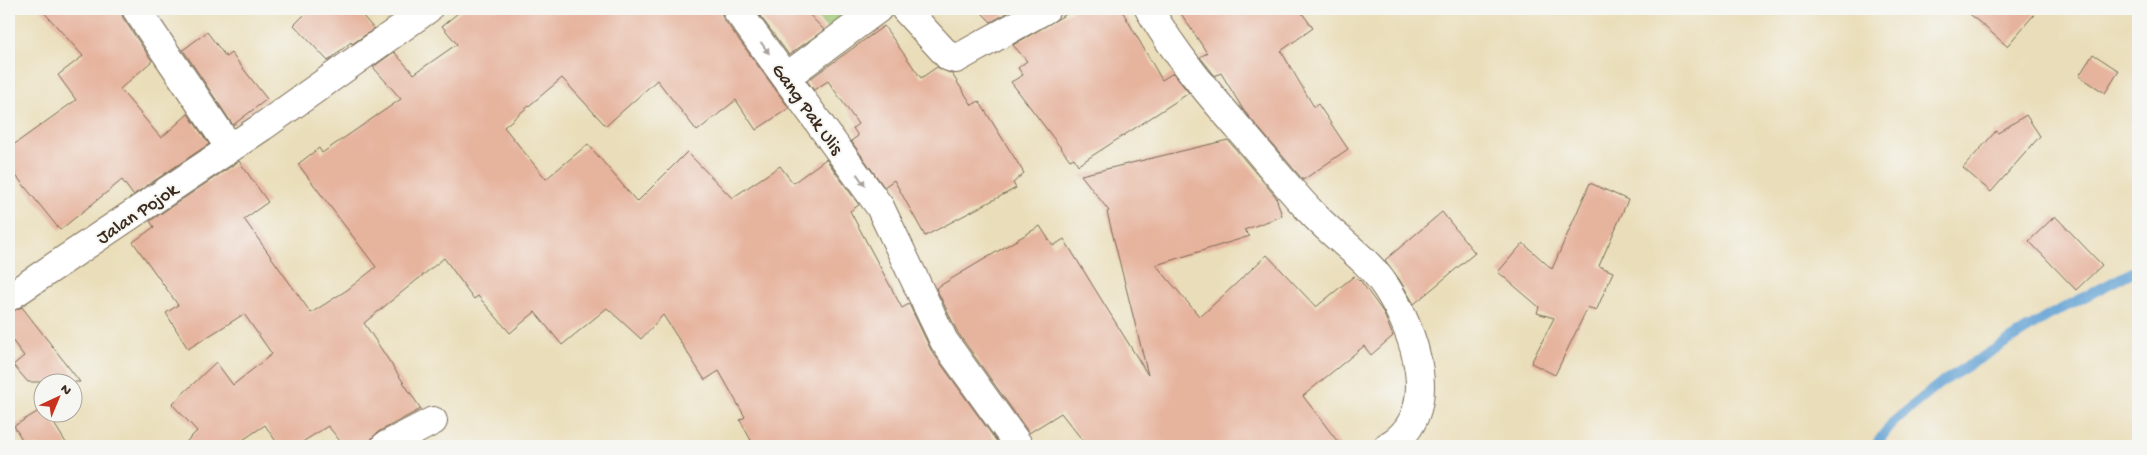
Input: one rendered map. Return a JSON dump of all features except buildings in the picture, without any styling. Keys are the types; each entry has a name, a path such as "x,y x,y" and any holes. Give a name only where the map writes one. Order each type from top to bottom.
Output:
{"street":[{"path":"136,9 230,148"},
{"name":"Jalan Pojok","path":"9,297 262,127 428,9"},
{"name":"Gang Pak Ulis","path":"736,9 880,207 944,341 1019,446"},
{"path":"786,77 878,9"},
{"path":"906,9 949,57 956,59 1046,9"},
{"path":"1149,9 1183,63 1300,201 1327,229 1368,266 1386,286 1401,313 1413,348 1422,385 1420,406 1409,426 1388,446"},
{"path":"385,446 433,420"}],"green space":[{"path":"828,9 868,9 834,35 818,18"}],"waterway":[{"path":"1875,446 1892,423 1939,384 2048,316 2138,269"}]}
